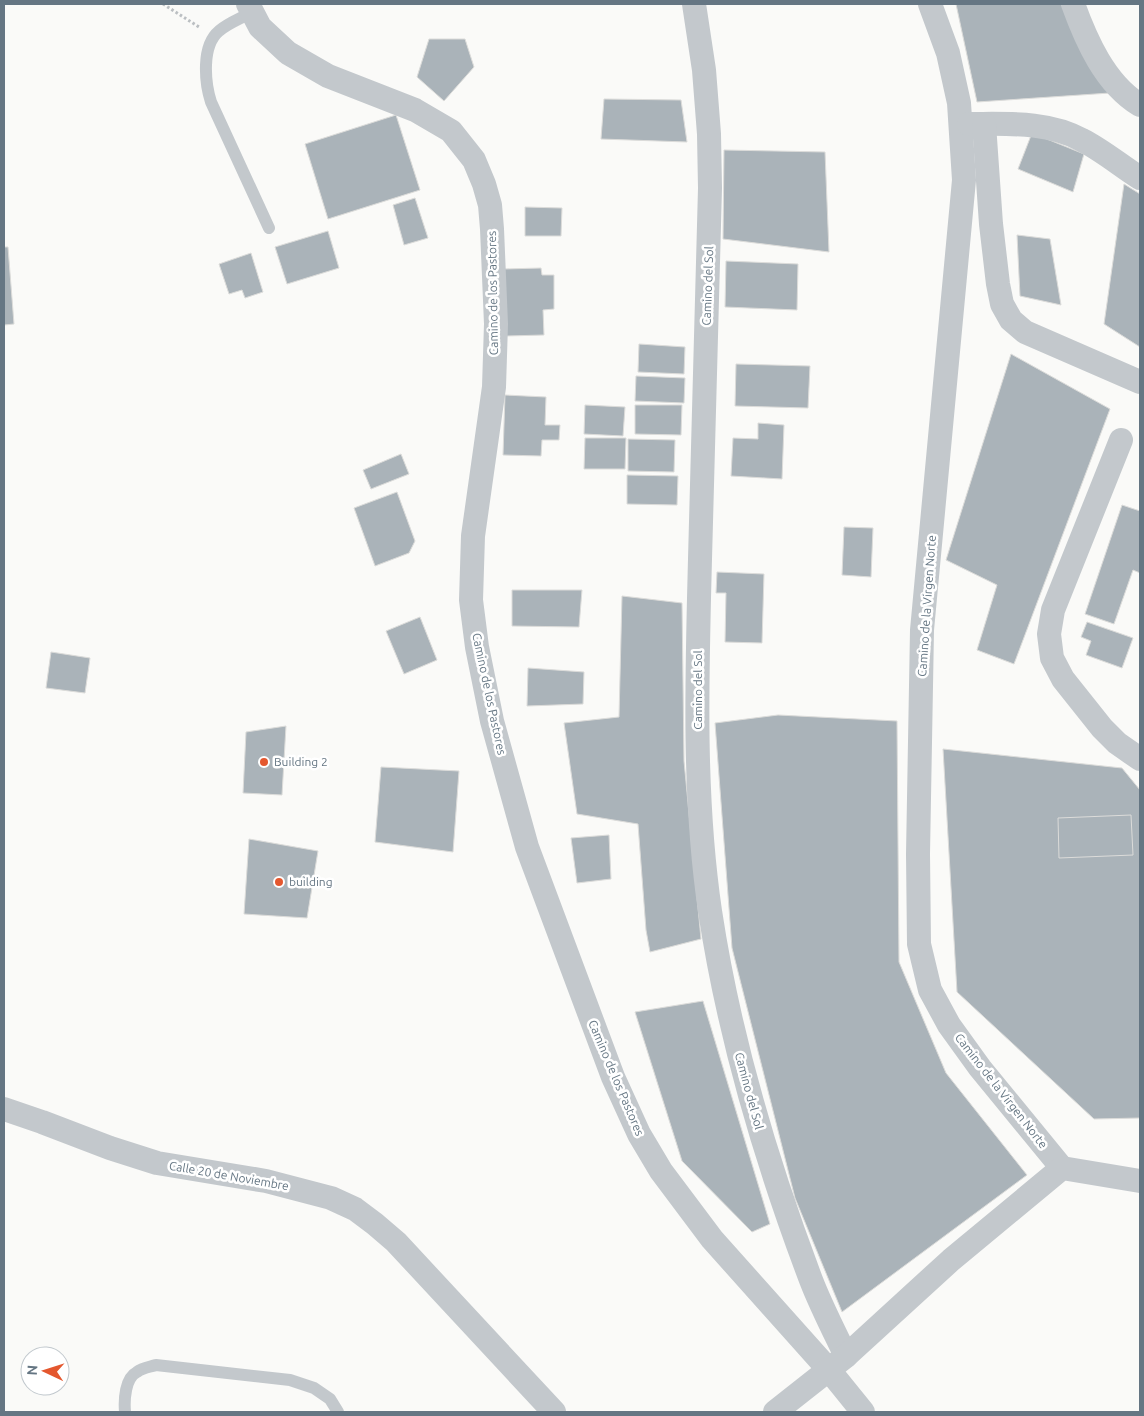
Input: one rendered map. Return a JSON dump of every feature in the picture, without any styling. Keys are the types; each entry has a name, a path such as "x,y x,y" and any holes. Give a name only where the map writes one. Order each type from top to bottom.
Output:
{"street":[{"name":"Camino del Sol","path":"694,4 704,70 709,134 710,188 698,676 699,772 704,856 710,912 738,1049 762,1137 812,1282 837,1363"},
{"name":"Camino de la Virgen Norte","path":"930,4 948,52 959,103 963,189 922,630 918,854 919,944 930,990 949,1025 980,1068 1062,1168"},
{"path":"1073,4 1094,53 1112,80 1140,105"},
{"name":"Camino de los Pastores","path":"250,8 260,27 288,53 328,76 415,110 451,131 474,160 490,205 496,324 494,386 473,536 471,600 477,648 492,721 527,847 613,1076 639,1134 661,1171 712,1239 837,1363 863,1412"},
{"path":"960,124 1023,124 1058,130 1082,140 1140,178"},
{"path":"984,124 991,224 998,284 1002,304 1011,320 1025,332 1140,382"},
{"path":"1120,440 1053,610 1049,634 1052,658 1063,679 1102,728 1117,743 1140,759"},
{"name":"Calle 20 de Noviembre","path":"4,1109 157,1163 266,1181 331,1198 354,1209 396,1242 554,1412"},
{"path":"775,1412 837,1363 951,1260 1062,1168 1140,1181"}],"lane":[{"path":"250,8 218,32 209,45 206,86 211,102 269,228"},
{"path":"125,1412 124,1404 128,1384 135,1372 156,1365 290,1380 314,1388 330,1399 338,1412"}],"path":[{"path":"163,4 182,14 214,37"}],"building":[{"path":"956,4 1061,4 1110,93 977,102"},
{"path":"429,39 465,39 474,67 444,101 417,77"},
{"path":"604,99 681,100 687,142 601,139"},
{"path":"396,115 420,190 328,219 305,144"},
{"path":"1032,133 1084,154 1073,192 1018,169"},
{"path":"724,150 825,152 829,252 723,239"},
{"path":"1124,184 1140,194 1140,347 1104,324"},
{"path":"415,198 428,238 404,245 393,205"},
{"path":"525,207 562,208 561,236 525,236"},
{"path":"328,231 339,268 287,284 275,247"},
{"path":"1017,235 1050,239 1061,305 1020,296"},
{"path":"4,247 8,247 14,324 4,325"},
{"path":"251,253 263,292 245,298 242,290 229,294 219,264"},
{"path":"726,261 798,264 797,310 725,307"},
{"path":"541,268 542,275 554,275 554,309 543,310 544,335 506,336 504,269"},
{"path":"639,344 685,347 684,374 638,372"},
{"path":"1011,354 1110,409 1014,664 977,650 997,585 946,560"},
{"path":"736,364 810,366 808,408 735,406"},
{"path":"636,376 685,378 684,403 635,401"},
{"path":"505,395 546,397 545,425 560,425 559,440 542,440 541,456 503,455"},
{"path":"585,405 625,407 623,436 584,434"},
{"path":"635,405 682,405 681,435 635,434"},
{"path":"758,423 784,425 782,479 731,476 733,438 758,439"},
{"path":"585,438 626,438 625,469 584,469"},
{"path":"628,439 675,440 674,472 628,471"},
{"path":"401,454 409,474 371,489 363,470"},
{"path":"627,475 678,476 677,505 627,504"},
{"path":"397,492 415,541 409,553 375,566 354,508"},
{"path":"1122,505 1140,511 1140,573 1133,570 1114,624 1085,614"},
{"path":"844,527 873,528 871,577 842,575"},
{"path":"717,572 764,574 762,643 725,642 726,593 716,593"},
{"path":"512,590 582,590 579,627 512,626"},
{"path":"622,596 682,603 684,761 701,939 650,952 646,930 638,824 577,814 564,723 619,717"},
{"path":"420,617 437,660 404,674 386,631"},
{"path":"1087,622 1133,638 1122,668 1086,655 1091,641 1081,637"},
{"path":"51,652 90,658 85,693 46,688"},
{"path":"528,668 584,672 583,704 527,706"},
{"path":"778,715 897,721 899,962 946,1073 1027,1175 842,1312 795,1198 732,948 715,723"},
{"name":"Building 2","path":"286,726 282,795 243,793 246,732"},
{"path":"943,749 1122,768 1140,790 1140,1118 1094,1119 957,992"},
{"path":"381,767 459,771 453,852 375,842"},
{"path":"1131,815 1133,855 1059,858 1058,818"},
{"path":"609,835 611,879 577,883 571,838"},
{"name":"building","path":"249,839 318,851 307,918 244,914"},
{"path":"703,1001 770,1224 752,1232 682,1161 635,1012"}],"place":[{"name":"Building 2","path":"264,762"},
{"name":"building","path":"279,882"}]}
